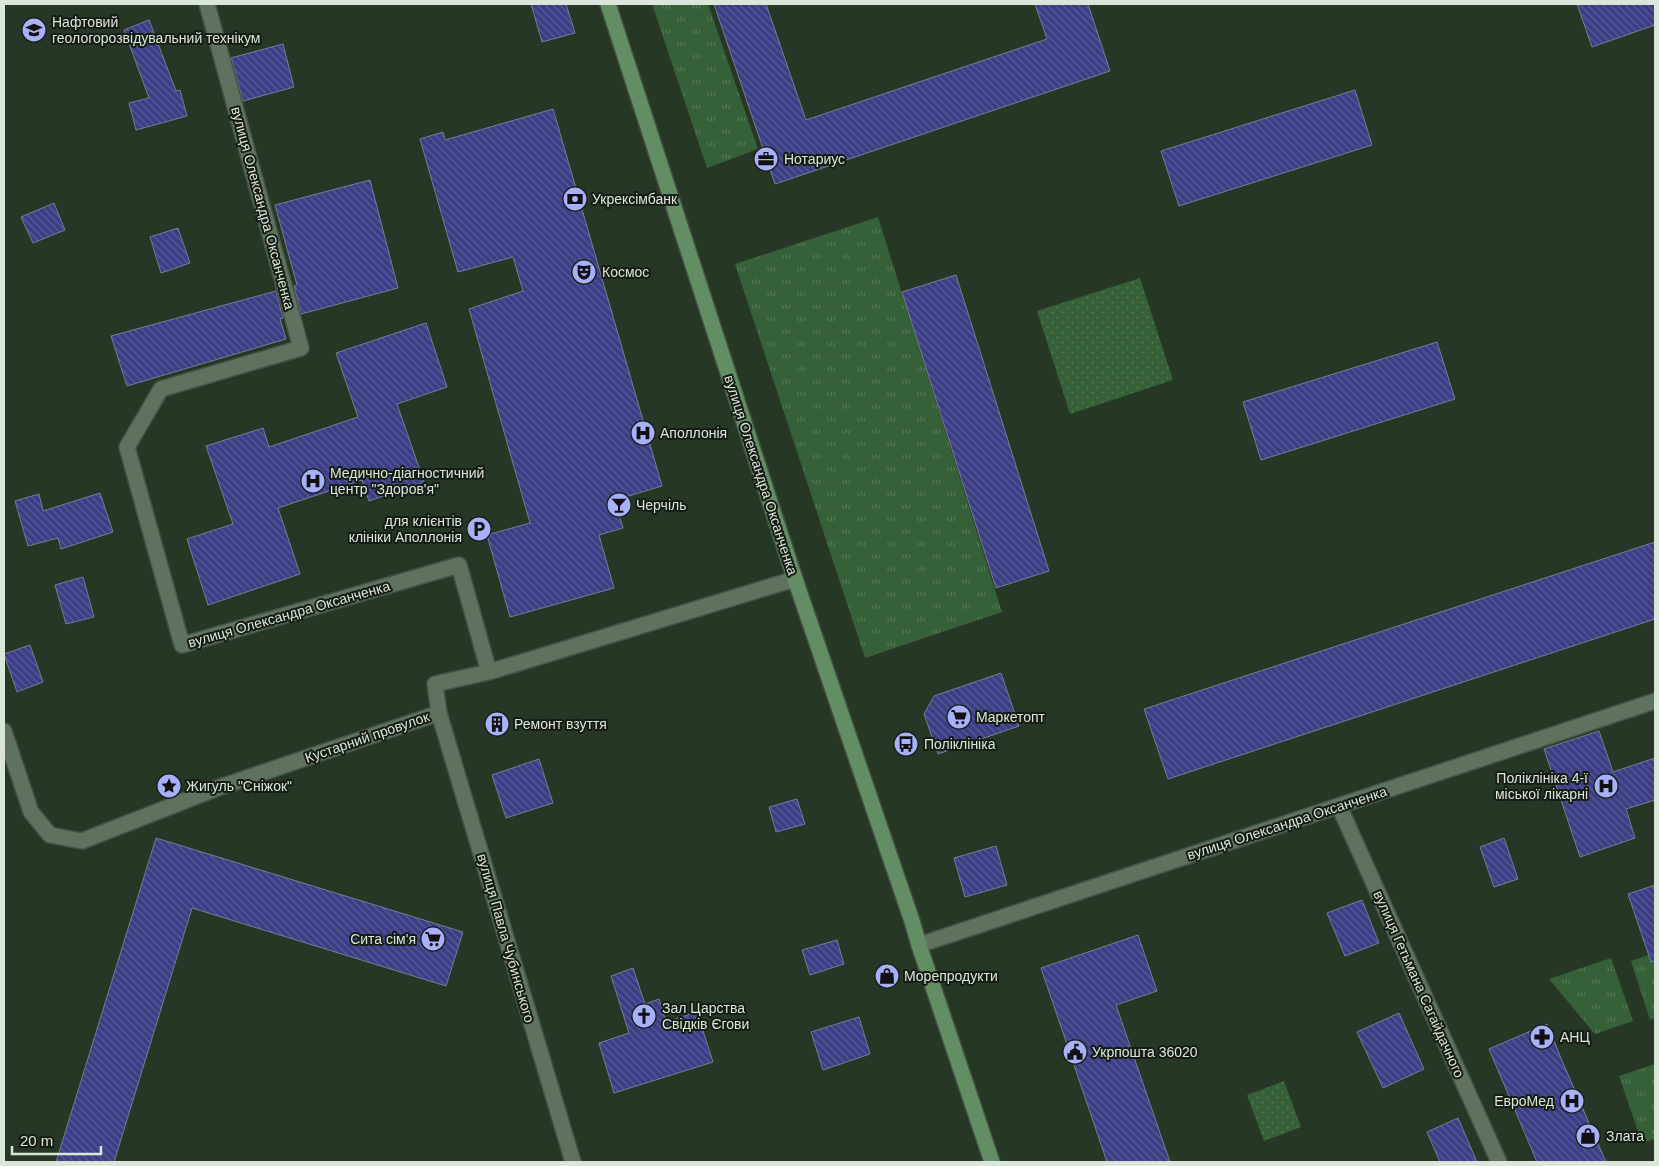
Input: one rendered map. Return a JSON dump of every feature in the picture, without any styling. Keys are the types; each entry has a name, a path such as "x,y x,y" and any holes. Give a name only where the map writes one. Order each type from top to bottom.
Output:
{"main road":[{"name":"вулиця Олександра Оксанченка","path":"608,4 795,579 992,1162"}],"street":[{"name":"вулиця Олександра Оксанченка","path":"207,4 301,348 161,389 126,447 182,645 459,566 489,672"},
{"name":"Кустарний провулок","path":"4,731 31,812 50,836 82,841 220,787 439,713 435,684 489,672 795,579"},
{"name":"вулиця Олександра Оксанченка","path":"919,945 1655,701"},
{"name":"вулиця Павла Чубинського","path":"439,713 573,1162"},
{"name":"вулиця Гетьмана Сагайдачного","path":"1340,806 1499,1162"}],"green space":[{"path":"652,4 708,4 758,149 707,168"},
{"path":"878,217 1002,612 865,658 735,264"},
{"path":"1140,278 1173,380 1070,414 1037,311"},
{"path":"1655,953 1655,1018 1650,1020 1631,961"},
{"path":"1611,958 1633,1021 1595,1034 1549,979"},
{"path":"1655,1064 1655,1139 1642,1143 1619,1076"},
{"path":"1284,1081 1301,1127 1264,1141 1247,1095"}],"building":[{"path":"531,4 566,4 575,33 542,42"},
{"path":"714,4 766,4 806,120 1047,39 1035,4 1088,4 1110,71 775,184"},
{"path":"1577,4 1655,4 1655,25 1592,47"},
{"path":"149,20 176,91 180,90 187,116 136,130 129,103 149,98 124,30"},
{"path":"283,44 294,87 243,101 231,58"},
{"path":"1355,90 1372,145 1179,206 1161,151"},
{"path":"553,109 662,486 615,500 623,528 599,535 614,588 510,617 487,535 530,523 469,309 523,291 513,257 458,272 420,139 443,132 445,140"},
{"path":"370,180 398,288 301,314 294,286 297,285 275,205"},
{"path":"54,203 65,230 33,243 21,217"},
{"path":"178,228 190,263 161,273 150,237"},
{"path":"956,275 1049,571 996,588 902,292"},
{"path":"276,291 283,318 280,319 286,339 127,386 111,336"},
{"path":"426,323 447,387 397,404 424,482 369,501 362,480 278,508 300,574 208,605 187,539 233,524 206,446 263,428 269,447 358,417 336,353"},
{"path":"1437,342 1455,399 1261,460 1243,402"},
{"path":"100,493 113,532 61,549 58,538 28,546 15,501 39,494 43,511"},
{"path":"1655,542 1655,619 1168,779 1144,709"},
{"path":"83,577 94,617 66,624 55,585"},
{"path":"30,645 43,682 17,692 4,654"},
{"path":"1001,673 1019,726 938,754 924,714 934,696"},
{"name":"Поліклініка 4-ї міської лікарні","path":"1599,731 1613,772 1655,758 1655,800 1626,809 1635,838 1580,857 1544,749"},
{"path":"539,759 553,803 506,818 492,775"},
{"path":"797,799 805,824 776,832 769,807"},
{"path":"156,838 463,932 446,986 192,908 114,1162 56,1162"},
{"path":"1504,838 1518,879 1494,887 1480,847"},
{"path":"996,846 1007,885 965,897 954,858"},
{"path":"1655,885 1655,961 1651,962 1628,894"},
{"path":"1362,900 1379,943 1345,956 1327,913"},
{"path":"1138,935 1157,991 1116,1005 1170,1162 1107,1162 1041,968"},
{"path":"837,940 844,964 810,975 802,950"},
{"path":"633,968 645,1004 659,999 666,1022 697,1012 713,1062 614,1093 599,1043 629,1033 611,976"},
{"path":"1399,1013 1424,1069 1383,1088 1357,1032"},
{"path":"859,1017 870,1054 823,1070 811,1032"},
{"path":"1547,1024 1606,1162 1537,1162 1489,1049"},
{"path":"1458,1118 1477,1162 1440,1162 1427,1132"}],"place":[{"name":"Нафтовий геологорозвідувальний технікум","path":"34,30"},
{"name":"Нотариус","path":"766,159"},
{"name":"Укрексімбанк","path":"575,199"},
{"name":"Космос","path":"584,272"},
{"name":"Аполлонія","path":"643,433"},
{"name":"Медично-діагностичний центр \"Здоров'я\"","path":"313,481"},
{"name":"Черчіль","path":"619,505"},
{"name":"для клієнтів клініки Аполлонія","path":"479,529"},
{"name":"Маркетопт","path":"959,717"},
{"name":"Ремонт взуття","path":"497,724"},
{"name":"Поліклініка","path":"906,744"},
{"name":"Жигуль \"Сніжок\"","path":"169,786"},
{"name":"Поліклініка 4-ї міської лікарні","path":"1606,786"},
{"name":"Сита сім'я","path":"433,939"},
{"name":"Морепродукти","path":"887,976"},
{"name":"Зал Царства Cвідків Єгови","path":"644,1016"},
{"name":"АНЦ","path":"1542,1037"},
{"name":"Укрпошта 36020","path":"1075,1052"},
{"name":"ЕвроМед","path":"1572,1101"},
{"name":"Злата","path":"1588,1136"}]}
